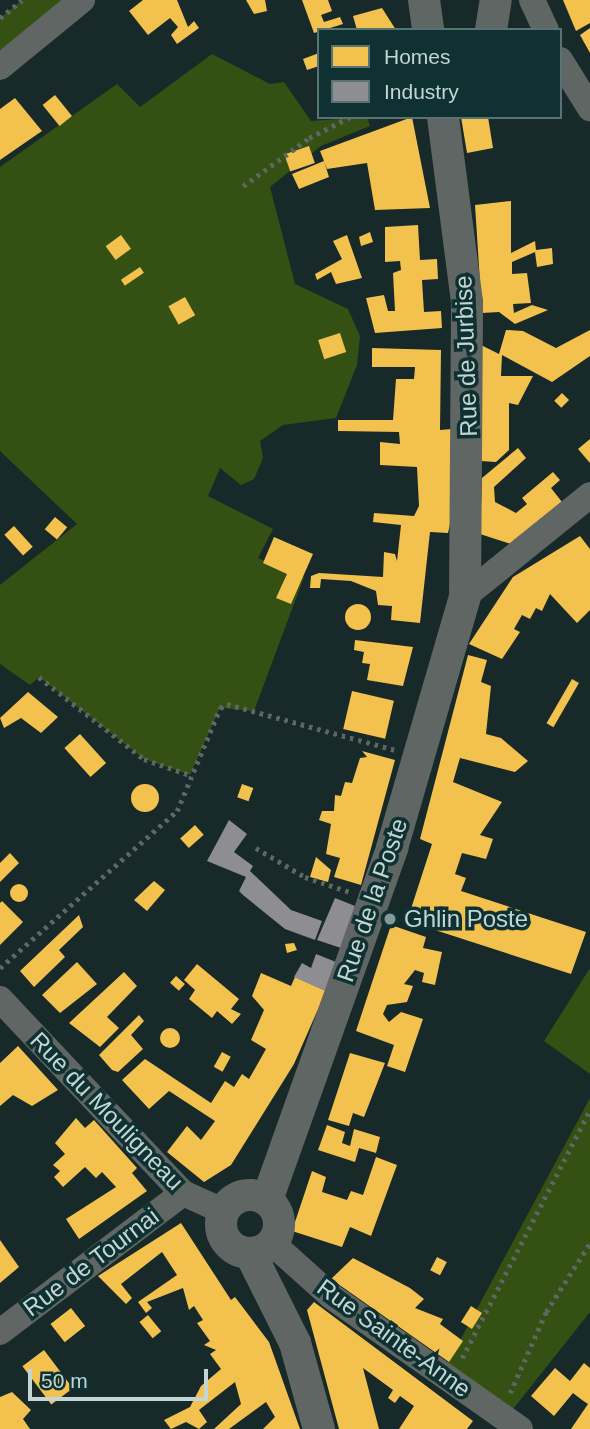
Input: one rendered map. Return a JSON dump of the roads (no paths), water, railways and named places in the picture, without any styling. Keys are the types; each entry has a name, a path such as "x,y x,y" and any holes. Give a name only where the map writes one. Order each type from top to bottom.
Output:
{"street":[{"path":"0,67 82,0"},
{"path":"492,28 496,0"},
{"path":"531,0 545,28"},
{"path":"562,66 590,108"},
{"name":"Rue de Jurbise","path":"443,119 467,302 465,596"},
{"path":"465,596 590,495"},
{"name":"Rue de la Poste","path":"267,1200 373,900 419,756 465,596"},
{"name":"Rue du Mouligneau","path":"0,999 183,1193 223,1211"},
{"name":"Rue de Tournai","path":"0,1332 183,1193"},
{"path":"261,1248 226,1242 223,1211 239,1196 267,1200 279,1216 261,1248 295,1343 319,1429"},
{"name":"Rue Sainte-Anne","path":"261,1248 513,1424"}],"place":[{"name":"Ghlin Poste","path":"390,919"}]}
